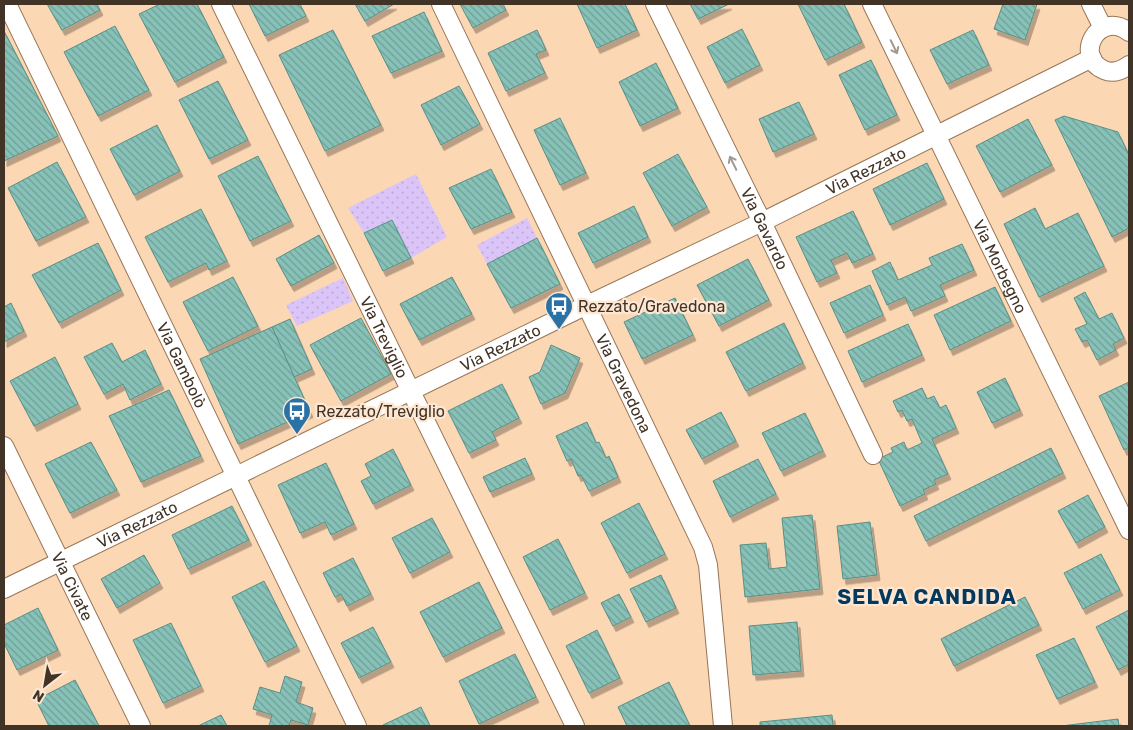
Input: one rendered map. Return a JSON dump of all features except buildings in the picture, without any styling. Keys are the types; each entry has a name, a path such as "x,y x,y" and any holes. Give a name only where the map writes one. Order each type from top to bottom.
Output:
{"street":[{"name":"Via Gambolò","path":"7,4 357,726"},
{"name":"Via Treviglio","path":"220,4 574,726"},
{"name":"Via Gravedona","path":"441,4 703,547 708,565 723,726"},
{"name":"Via Gavardo","path":"655,4 873,455"},
{"name":"Via Morbegno","path":"872,4 1129,530"},
{"path":"1091,4 1103,28"},
{"path":"1127,73 1109,72 1102,69 1092,58 1090,44 1093,37 1103,28 1117,26 1129,32"},
{"name":"Via Rezzato","path":"4,589 762,222 1092,58"},
{"name":"Via Civate","path":"4,446 141,726"}],"shaded area":[{"path":"416,174 447,237 411,258 392,220 364,233 348,208"},
{"path":"527,218 537,238 487,264 477,245"},
{"path":"343,278 353,301 297,326 286,305"}],"place":[{"name":"Rezzato/Gravedona","path":"559,330"},
{"name":"Rezzato/Treviglio","path":"297,435"}],"district":[{"name":"SELVA CANDIDA","path":"927,597"}]}
